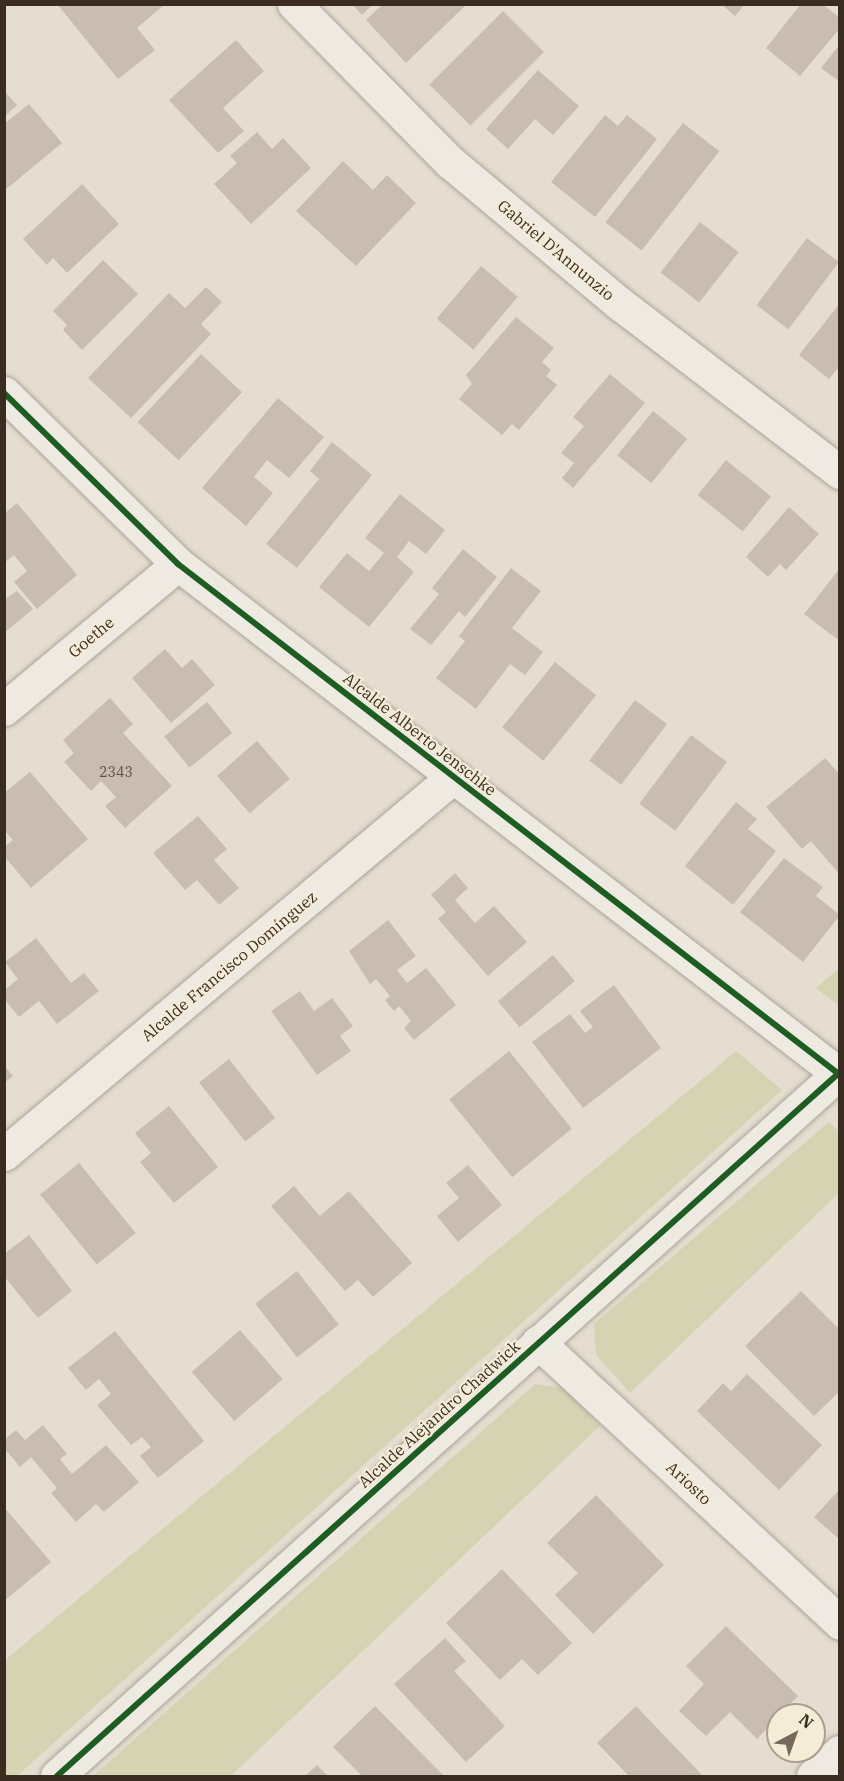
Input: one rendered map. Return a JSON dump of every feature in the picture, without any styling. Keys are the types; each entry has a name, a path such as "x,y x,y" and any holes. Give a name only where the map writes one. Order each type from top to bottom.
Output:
{"street":[{"name":"Gabriel D'Annunzio","path":"294,4 450,162 621,304 840,472"},
{"name":"Alcalde Alberto Jenschke","path":"4,393 178,564 839,1074"},
{"name":"Goethe","path":"4,709 178,564"},
{"name":"Alcalde Francisco Domínguez","path":"4,1154 453,777"},
{"name":"Alcalde Alejandro Chadwick","path":"57,1776 839,1074"},
{"name":"Ariosto","path":"538,1342 840,1623"},
{"path":"813,1776 840,1752"}],"green space":[{"path":"839,968 839,1006 816,988"},
{"path":"736,1051 782,1090 17,1776 5,1776 5,1660"},
{"path":"829,1122 839,1131 839,1193 630,1393 596,1355 594,1324"},
{"path":"535,1384 564,1388 600,1426 231,1776 93,1776"}],"building":[{"path":"57,4 165,4 137,28 155,50 118,79"},
{"path":"352,4 373,4 362,15"},
{"path":"383,4 467,4 406,63 366,20"},
{"path":"721,4 745,4 735,16"},
{"path":"801,4 822,4 840,18 840,28 800,76 766,48"},
{"path":"503,11 544,52 470,126 429,85"},
{"path":"236,40 264,71 223,108 244,131 218,153 169,100"},
{"path":"840,44 840,82 821,68"},
{"path":"538,70 579,106 553,135 535,119 508,149 486,129"},
{"path":"4,91 17,105 4,117"},
{"path":"29,104 62,143 4,191 4,124"},
{"path":"605,115 618,126 627,115 657,139 595,217 551,182"},
{"path":"683,123 719,151 642,251 605,222"},
{"path":"257,132 272,149 283,138 311,168 251,224 214,184 237,163 230,156"},
{"path":"343,161 373,190 387,175 416,203 356,266 296,211"},
{"path":"82,184 119,224 67,273 53,258 47,265 23,239"},
{"path":"700,222 739,252 699,303 661,272"},
{"path":"807,238 839,262 788,329 756,305"},
{"path":"103,260 138,294 82,350 63,330 67,325 53,311"},
{"path":"481,266 518,297 473,350 437,319"},
{"path":"206,287 222,302 201,324 211,334 131,418 88,378 169,293 185,308"},
{"path":"840,303 840,366 829,379 799,355"},
{"path":"516,317 554,348 542,362 551,370 546,376 557,385 519,430 512,424 502,435 459,399 472,384 466,375"},
{"path":"201,354 242,392 179,460 138,422"},
{"path":"610,374 645,403 573,488 562,478 574,463 561,453 584,426 573,417"},
{"path":"278,398 324,437 289,478 267,460 254,477 273,493 246,526 202,488"},
{"path":"653,411 687,439 651,483 617,455"},
{"path":"332,442 372,475 297,568 266,544 319,479 310,471"},
{"path":"726,460 771,497 743,531 698,495"},
{"path":"400,494 445,530 426,554 409,541 397,557 414,572 369,627 319,587 347,553 369,571 384,553 365,538"},
{"path":"17,503 77,575 37,609 14,582 27,571 14,555 4,563 4,514"},
{"path":"789,507 819,534 786,570 780,564 768,577 746,557"},
{"path":"463,549 497,577 465,617 459,611 431,645 410,629 439,594 432,588"},
{"path":"511,568 541,591 512,628 543,652 525,675 510,664 476,709 436,678 465,641 459,636"},
{"path":"840,568 840,636 837,639 804,614"},
{"path":"17,591 33,609 4,633 4,595 7,598"},
{"path":"165,649 182,668 192,659 215,685 171,723 132,678"},
{"path":"555,662 596,695 543,761 502,727"},
{"path":"110,698 133,724 123,733 172,786 125,828 105,806 116,797 101,781 91,791 64,762 74,753 63,740"},
{"path":"635,700 667,724 621,785 589,761"},
{"path":"207,702 232,733 189,768 164,737"},
{"path":"691,735 727,762 675,831 639,804"},
{"path":"257,741 290,779 250,814 217,776"},
{"path":"825,758 840,775 840,875 811,841 802,849 766,807"},
{"path":"30,772 88,839 31,888 4,856 4,847 13,840 4,830 4,793"},
{"path":"736,802 757,819 748,829 776,851 733,905 685,866"},
{"path":"198,816 227,849 214,860 239,888 219,905 197,880 185,890 153,853"},
{"path":"784,858 823,887 816,896 840,915 803,962 740,912"},
{"path":"455,873 468,888 455,900 475,923 494,906 527,942 488,976 438,919 446,912 431,895"},
{"path":"388,920 416,956 397,970 407,983 426,968 456,1005 414,1040 404,1028 411,1021 399,1006 394,1011 385,1000 390,996 376,979 370,984 349,951"},
{"path":"36,938 71,983 84,973 99,991 57,1024 39,1001 19,1017 5,1000 5,990 18,979 5,962"},
{"path":"553,955 575,981 520,1027 498,1001"},
{"path":"614,985 661,1048 583,1108 532,1042 570,1014 585,1033 593,1027 580,1011"},
{"path":"300,991 314,1011 332,998 353,1026 340,1036 351,1051 317,1075 271,1011"},
{"path":"509,1051 572,1129 512,1177 449,1099"},
{"path":"229,1059 275,1118 245,1141 199,1082"},
{"path":"4,1065 13,1076 4,1083"},
{"path":"169,1106 218,1167 174,1203 140,1162 151,1153 135,1133"},
{"path":"79,1163 136,1233 97,1264 40,1194"},
{"path":"468,1165 502,1205 458,1242 437,1216 459,1198 446,1183"},
{"path":"294,1186 320,1216 349,1191 412,1263 373,1297 358,1280 345,1291 271,1206"},
{"path":"29,1235 72,1291 38,1318 4,1276 4,1254"},
{"path":"297,1271 339,1325 297,1357 255,1304"},
{"path":"801,1291 840,1330 840,1391 814,1416 745,1346"},
{"path":"240,1330 283,1379 234,1421 192,1372"},
{"path":"115,1331 204,1441 158,1478 140,1456 151,1447 142,1437 131,1445 97,1405 111,1394 99,1379 86,1390 68,1368"},
{"path":"747,1374 822,1445 779,1490 697,1411 723,1383 731,1391"},
{"path":"43,1425 67,1454 60,1459 72,1474 106,1445 139,1482 104,1512 96,1504 76,1522 51,1493 57,1488 31,1457 20,1467 4,1448 4,1440 16,1430 25,1440"},
{"path":"840,1489 840,1540 814,1517"},
{"path":"596,1495 664,1565 593,1634 555,1595 578,1573 547,1543"},
{"path":"4,1507 51,1562 4,1601"},
{"path":"502,1569 572,1643 538,1675 522,1659 500,1680 446,1623"},
{"path":"726,1626 798,1696 791,1703 766,1703 766,1730 757,1739 730,1712 706,1736 679,1711 704,1684 686,1666"},
{"path":"445,1638 466,1661 454,1671 505,1726 466,1762 394,1684"},
{"path":"375,1706 444,1776 362,1776 333,1747"},
{"path":"636,1706 703,1776 629,1776 597,1743"},
{"path":"317,1765 328,1776 305,1776"}],"cycle path":[{"path":"4,393 178,564 840,1075"},
{"path":"57,1776 840,1072"}]}
